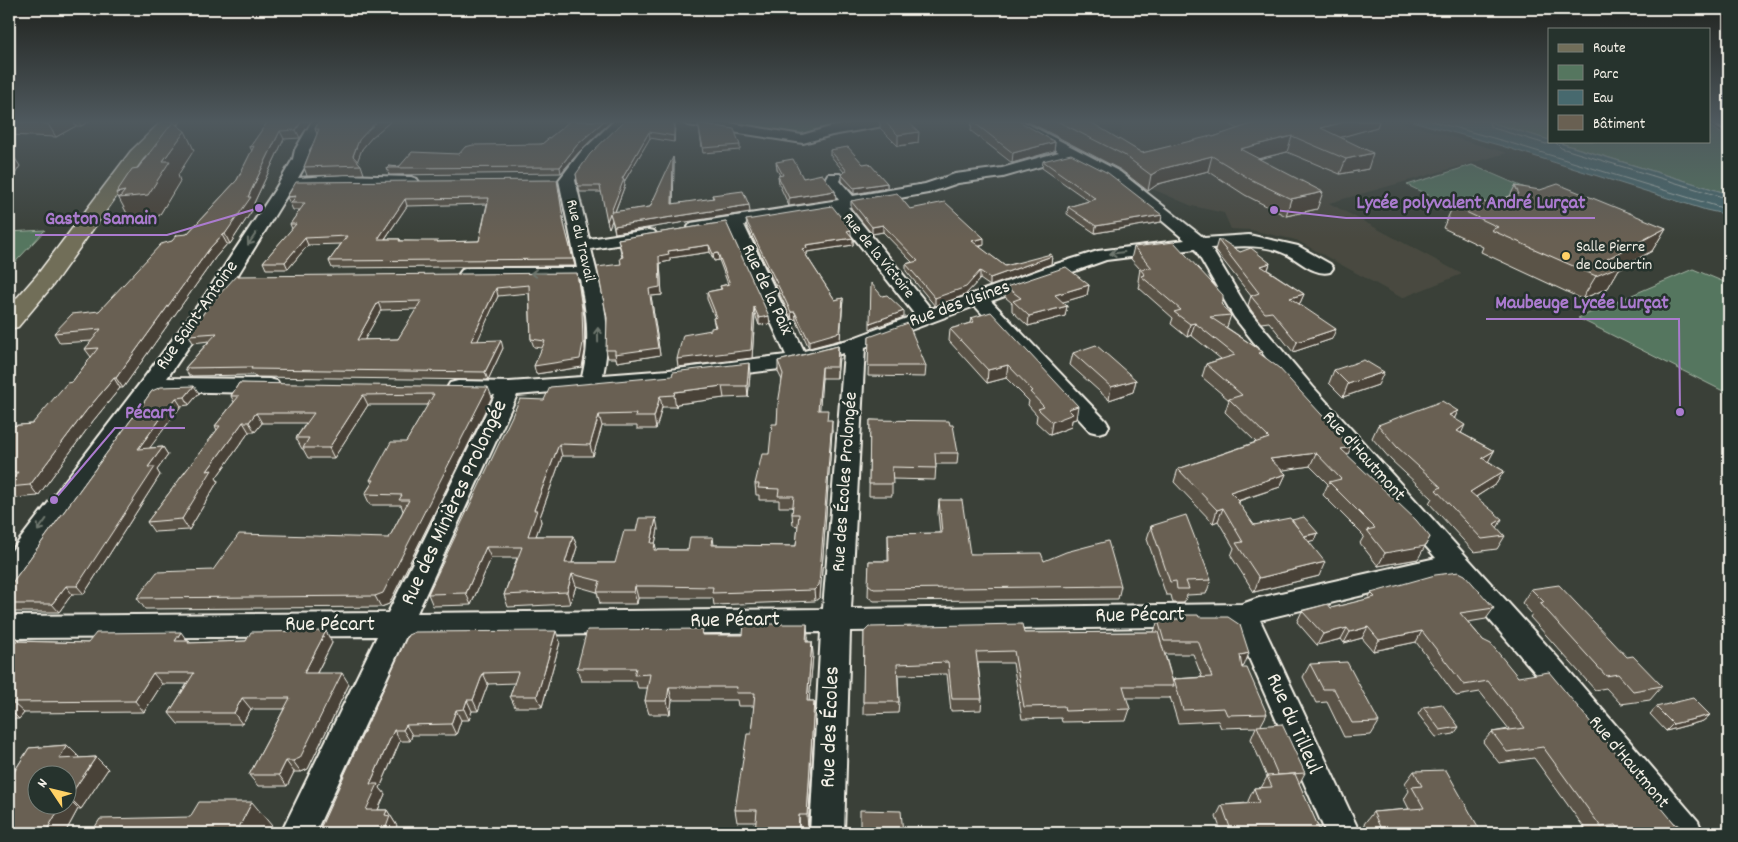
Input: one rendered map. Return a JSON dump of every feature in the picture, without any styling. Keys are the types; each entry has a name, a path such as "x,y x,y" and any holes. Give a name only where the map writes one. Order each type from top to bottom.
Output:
{"main road":[{"path":"9,322 45,280 132,160"}],"street":[{"name":"Rue Saint-Antoine","path":"9,574 39,528 152,384 261,225 299,160"},
{"name":"Rue du Travail","path":"580,160 558,180 582,246 597,315 598,351 592,383"},
{"path":"582,246 843,204 928,188 955,179 1004,172 1046,160"},
{"name":"Rue d'Hautmont","path":"1086,160 1114,175 1134,189 1200,243 1240,313 1304,392 1615,746 1686,833"},
{"name":"Rue de la Victoire","path":"834,177 832,181 843,204 928,318"},
{"path":"287,183 344,180 426,182"},
{"name":"Rue de la Paix","path":"734,221 798,359"},
{"name":"Rue des Usines","path":"439,388 509,389 592,383 780,363 856,344 978,298 1104,255 1200,243 1249,240 1274,244 1292,250 1324,268"},
{"path":"454,275 587,273"},
{"path":"225,277 246,277"},
{"path":"978,298 1098,426"},
{"name":"Rue des Écoles Prolongée","path":"836,620 856,344"},
{"path":"152,384 290,386"},
{"name":"Rue des Minières Prolongée","path":"298,833 509,389"},
{"name":"Rue Pécart","path":"9,627 398,625 1244,615 1259,609 1456,563"},
{"name":"Rue du Tilleul","path":"1244,615 1343,833"},
{"name":"Rue des Écoles","path":"827,833 836,620"}],"shaded area":[{"path":"1112,160 1481,160 1329,203 1462,274 1402,298 1296,240 1251,230 1231,229 1224,213 1192,206 1150,188"}],"green space":[{"path":"1618,160 1729,160 1729,194"},
{"path":"1472,165 1530,190 1464,212 1407,185"},
{"path":"45,230 9,269 9,232"},
{"path":"1693,269 1729,284 1729,394 1578,318"}],"water":[{"path":"1548,160 1617,160 1729,194 1729,215 1706,210"}],"building":[{"path":"144,160 170,161 148,195 119,198 125,191 116,193 132,169 138,168"},
{"path":"247,160 266,160 248,197 251,197 225,234 210,248 116,378 86,411 30,485 9,487 9,484 18,472 9,473 9,426 32,424 67,383 72,382 98,348 85,349 101,329 54,333 72,314 99,311 161,244 172,241 177,235 187,234 237,180"},
{"path":"307,160 357,160 361,165 304,167"},
{"path":"405,160 565,160 560,167 387,168 389,166 399,167"},
{"path":"586,160 633,160 622,179 624,179 611,212 650,207 671,160 672,204 714,198 712,195 743,191 749,205 614,226 610,213 607,221 600,186 578,186 576,174"},
{"path":"794,160 803,178 822,174 835,191 789,198 778,176 783,175 776,162"},
{"path":"838,160 860,160 863,164 869,163 887,183 854,188 842,175 847,171"},
{"path":"1083,160 1108,173 1162,215 1096,226 1068,207 1096,199 1043,161"},
{"path":"1131,160 1195,160 1161,169 1151,175"},
{"path":"1219,160 1262,160 1323,192 1291,199 1250,179"},
{"path":"557,180 564,224 573,259 329,261 347,236 305,238 285,262 263,262 296,224 290,224 305,203 291,203 296,196 287,197 296,182","holes":["489,198 479,241 437,242 378,239 405,199"]},
{"path":"1558,184 1666,228 1607,259 1622,265 1596,276 1491,230 1498,227 1453,206 1476,198 1488,204 1519,194 1515,186 1540,190"},
{"path":"897,193 910,209 945,202 984,238 972,241 1005,266 1051,254 1052,256 990,278 980,271 966,287 935,298 906,264 918,261 883,225 872,227 851,201"},
{"path":"832,206 851,230 847,231 853,238 806,245 807,248 802,249 835,300 843,298 840,332 809,341 795,312 791,312 746,220"},
{"path":"726,222 769,316 759,318 754,307 751,350 677,359 683,335 711,330 711,328 716,327 713,318 717,317 707,292 722,289 720,286 730,284 718,253 713,254 709,245 668,251 669,254 659,256 660,287 649,289 658,348 615,354 615,350 606,350 607,318 597,267 621,264 620,258 623,257 618,239"},
{"path":"1218,240 1222,240 1240,252 1251,248 1270,263 1261,266 1304,294 1290,298 1336,329 1297,342 1272,312 1265,313 1254,300 1251,296 1259,293"},
{"path":"1174,242 1223,295 1221,304 1231,315 1210,317 1263,352 1259,353 1279,368 1351,447 1341,449 1416,520 1430,537 1425,546 1385,553 1367,530 1375,528 1329,482 1341,479 1316,453 1270,459 1286,474 1230,492 1240,502 1238,502 1254,525 1290,518 1325,562 1259,578 1236,543 1243,542 1223,508 1217,510 1178,469 1269,438 1229,399 1242,395 1206,364 1235,355 1195,323 1190,324 1174,312 1181,310 1141,276 1145,275 1140,269 1152,268 1134,247"},
{"path":"1066,267 1089,285 1055,295 1067,306 1029,316 1013,301 1021,298 1006,287"},
{"path":"577,273 582,309 583,343 580,359 534,366 545,341 531,339 529,285 496,288 471,341 501,340 485,372 251,369 252,367 185,368 217,333 189,335 207,308 236,276","holes":["421,301 398,339 357,340 378,302"]},
{"path":"871,283 882,296 887,295 904,311 870,323"},
{"path":"991,312 1078,406 1068,409 1073,414 1052,422 1038,409 1044,407 1030,392 1033,391 1008,365 988,370 950,329 974,322 971,318"},
{"path":"908,323 926,366 868,366 869,337"},
{"path":"1096,345 1136,380 1111,387 1073,353"},
{"path":"838,346 837,367 822,367 818,410 828,410 827,420 832,420 819,585 814,590 712,593 713,587 635,586 634,592 597,592 600,581 572,574 567,592 504,595 522,547 486,547 466,593 428,594 520,399 544,400 550,387 672,376 673,372 749,363 747,386 722,386 675,392 674,395 660,396 654,417 635,417 636,414 599,415 590,445 559,444 534,510 537,510 528,536 573,536 565,563 615,563 624,531 636,531 639,518 656,518 651,543 655,543 654,550 688,550 690,537 713,537 712,545 796,546 799,514 792,514 794,496 778,496 779,489 758,488 759,484 755,484 762,454 769,454 772,424 777,424 783,374 778,361"},
{"path":"1364,360 1384,372 1348,384 1334,370"},
{"path":"239,383 488,387 383,593 375,596 137,598 157,572 213,570 239,534 389,538 409,500 399,500 402,495 365,494 374,480 370,480 391,442 406,442 434,394 363,395 329,448 303,448 309,438 296,438 314,413 256,413 249,422 243,422 207,471 212,470 182,519 147,522 220,426 215,426 239,396 231,396"},
{"path":"194,386 185,397 176,398 138,449 163,447 148,467 155,467 77,586 66,586 52,604 9,604 9,587 152,391 161,387"},
{"path":"1442,401 1458,411 1449,415 1465,425 1457,431 1494,451 1482,458 1504,471 1470,492 1502,519 1494,524 1505,536 1482,539 1436,490 1441,487 1397,447 1378,425"},
{"path":"870,420 949,421 950,425 953,425 958,453 935,453 936,468 892,467 893,484 869,484"},
{"path":"939,500 962,500 970,554 1041,553 1044,561 1066,552 1108,541 1121,586 874,589 868,584 869,561 889,561 888,534 942,533"},
{"path":"1186,515 1211,580 1186,581 1189,589 1177,589 1176,581 1170,582 1151,526"},
{"path":"1304,517 1318,533 1304,536 1292,520"},
{"path":"1459,572 1465,575 1494,608 1460,613 1483,640 1491,644 1518,677 1549,672 1675,824 1685,833 1622,833 1616,825 1601,827 1543,747 1507,752 1492,732 1525,728 1488,681 1464,685 1422,631 1379,640 1368,627 1350,632 1347,628 1323,634 1302,611 1328,604 1331,608 1375,597 1371,593 1435,575"},
{"path":"1559,585 1627,657 1633,656 1662,686 1633,691 1618,674 1606,676 1540,603 1544,602 1531,589"},
{"path":"1181,615 1228,617 1240,625 1249,653 1240,655 1242,668 1247,668 1267,714 1227,715 1224,708 1183,710 1174,679 1212,677 1198,641 1164,641 1158,620 1181,619"},
{"path":"744,624 807,624 806,642 812,642 807,701 814,701 807,815 799,815 798,833 755,833 757,810 735,810 747,734 751,734 755,693 736,693 737,687 669,687 667,701 645,701 650,674 634,675 636,668 577,668 587,630 703,629 702,635 743,635"},
{"path":"1022,624 1024,633 1158,632 1174,686 1123,686 1130,709 1065,711 1064,706 1024,707 1014,651 976,652 982,699 952,699 948,662 897,664 899,702 863,702 864,632 869,627"},
{"path":"326,631 304,673 342,673 300,758 286,761 279,775 249,775 290,698 242,698 234,713 169,713 194,673 153,673 135,701 12,702 9,706 9,639 17,638 15,641 88,643 96,633 181,632 175,641 189,641 188,643 246,641 251,632"},
{"path":"556,631 537,696 510,696 518,672 483,673 473,700 467,700 464,709 456,710 451,724 406,725 403,730 394,730 370,784 378,784 366,810 387,810 385,815 390,816 384,833 318,833 408,635 415,632"},
{"path":"1347,662 1379,722 1352,723 1334,689 1323,689 1310,664"},
{"path":"1693,698 1710,715 1673,724 1656,707"},
{"path":"1442,704 1459,727 1440,730 1423,707"},
{"path":"1282,724 1305,773 1278,775 1257,726"},
{"path":"67,745 59,759 96,757 78,784 78,764 28,764 28,814 56,814 45,833 9,833 9,780 29,748"},
{"path":"1446,770 1480,830 1383,833 1373,812 1424,808 1412,787 1422,786 1414,771"},
{"path":"1295,774 1321,833 1232,833 1222,805 1259,803 1254,788 1272,787 1267,776"},
{"path":"199,802 252,802 236,833 91,833 100,819 190,817"},
{"path":"860,810 901,811 903,833 860,833"},
{"path":"548,829 565,829 564,833 547,833"}],"place":[{"name":"Gaston Samain","path":"259,208"},
{"name":"Lycée polyvalent André Lurçat","path":"1274,210"},
{"name":"Salle Pierre de Coubertin","path":"1566,256"},
{"name":"Maubeuge Lycée Lurçat","path":"1680,412"},
{"name":"Pécart","path":"54,500"}]}
